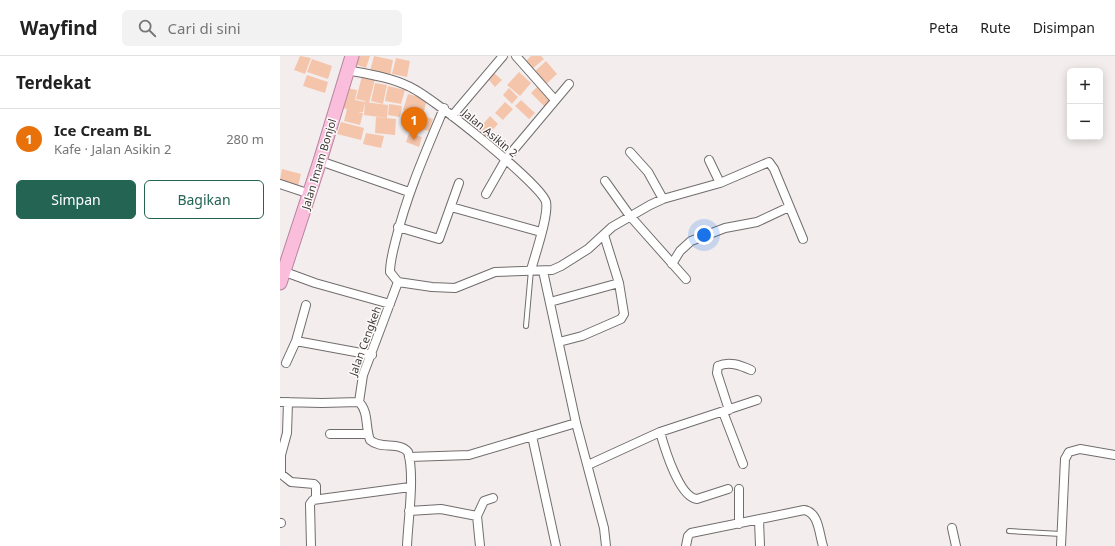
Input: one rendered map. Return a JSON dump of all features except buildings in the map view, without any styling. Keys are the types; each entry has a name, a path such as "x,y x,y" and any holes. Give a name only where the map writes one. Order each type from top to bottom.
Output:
{"highway":[{"name":"Jalan Imam Bonjol","path":"282,277 310,194 352,56"}],"street":[{"path":"452,116 502,56"},
{"path":"516,56 555,100"},
{"name":"Jalan Asikin 2","path":"347,70 392,80 426,94 506,159 543,196 546,208 531,270"},
{"path":"486,194 506,159 569,84"},
{"path":"444,108 409,192 398,227 390,262 390,272 398,282 432,287 455,288 495,272 531,270 543,271 561,266 588,249 612,227 663,199 720,183 769,162 774,169 803,239"},
{"path":"630,152 648,172 663,199"},
{"path":"708,160 720,183"},
{"path":"320,161 409,192"},
{"path":"605,181 630,216 686,279"},
{"path":"398,227 439,239 459,183"},
{"path":"280,184 310,194"},
{"path":"451,207 541,232"},
{"path":"672,264 680,251 691,241 725,228 757,222 789,207"},
{"path":"559,342 582,336 621,319 624,309 619,283 604,235"},
{"path":"543,271 576,423 604,528 606,546"},
{"name":"Jalan Imam Bonjol","path":"282,277 315,283 390,304"},
{"name":"Jalan Cengkeh","path":"359,402 363,375 372,355 398,282"},
{"path":"550,302 619,283"},
{"path":"286,362 296,340 306,305"},
{"path":"296,340 372,355"},
{"path":"742,464 726,411 717,373 718,366 723,364 737,364 751,370"},
{"path":"588,465 660,432 757,400"},
{"path":"316,498 316,486 314,484 291,482 281,474 281,455 287,433 284,402 359,402 365,409 368,434 374,443 401,447 405,449 409,457 410,487 407,546"},
{"path":"409,457 469,455 576,423"},
{"path":"660,432 671,467 678,481 691,498 696,499 728,489"},
{"path":"330,434 368,434"},
{"path":"532,436 556,546"},
{"path":"1061,546 1065,459 1069,452 1080,449 1115,455"},
{"path":"311,546 310,504 316,498 375,493 410,487"},
{"path":"738,489 739,524"},
{"path":"480,546 477,516 484,501 493,498"},
{"path":"409,511 441,509 477,516"},
{"path":"686,546 688,536 691,533 759,520 798,510 810,511 814,514 823,546"},
{"path":"759,520 760,546"},
{"path":"952,528 956,546"}],"lane":[{"path":"526,326 531,270"},
{"path":"1009,531 1061,534"}],"place":[{"name":"Ice Cream BL","path":"414,140"}]}
